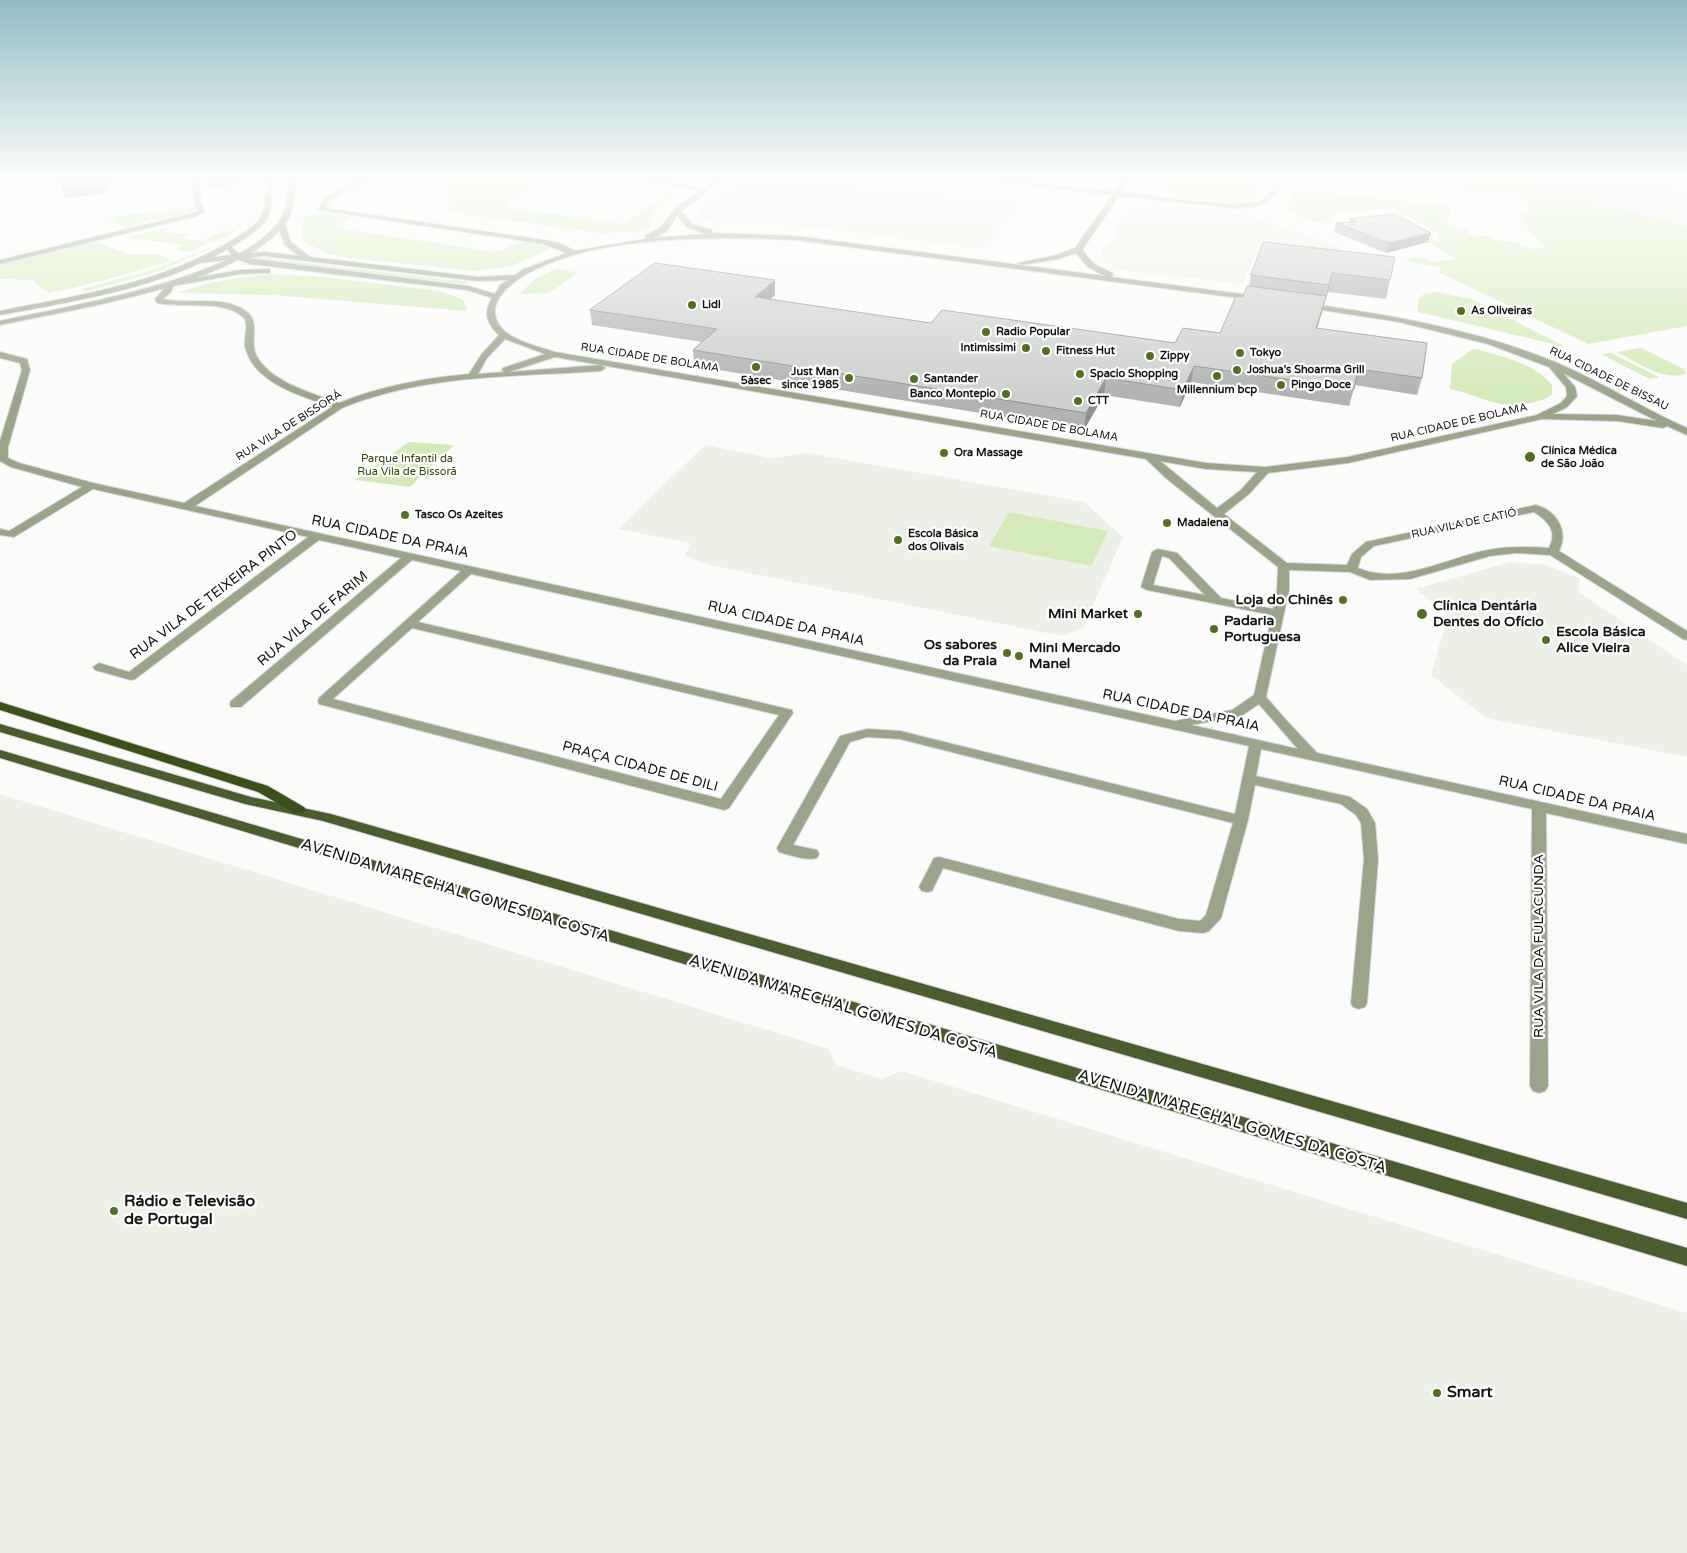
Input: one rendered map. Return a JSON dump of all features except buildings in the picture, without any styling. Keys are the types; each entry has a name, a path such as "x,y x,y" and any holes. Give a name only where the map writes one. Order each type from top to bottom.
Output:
{"highway":[{"path":"0,706 263,789 299,810"}],"main road":[{"path":"0,728 250,801 299,810 1687,1211"},
{"name":"AVENIDA MARECHAL GOMES DA COSTA","path":"0,754 1687,1257"}],"street":[{"path":"0,262 40,252"},
{"path":"0,313 156,277 216,252"},
{"path":"234,252 237,257 250,262 468,288 494,296"},
{"path":"245,252 171,284 168,290 160,297 160,301 223,305 247,316 252,324 249,347 253,359 263,371 277,380 339,406"},
{"path":"300,252 308,259"},
{"path":"554,354 502,336 496,328 490,311 494,296 515,277 540,265 582,252"},
{"path":"906,252 1273,301"},
{"path":"994,264 1058,258 1072,252"},
{"path":"1079,252 1084,262 1101,272 1131,282"},
{"path":"198,261 264,254 478,279 515,277"},
{"path":"0,323 171,284 240,272 297,269"},
{"name":"RUA CIDADE DE BISSAU","path":"1292,304 1416,323 1494,342 1552,364 1587,380 1685,431"},
{"path":"472,376 484,357 502,336"},
{"path":"494,375 554,354"},
{"name":"RUA CIDADE DE BOLAMA","path":"554,354 1206,466 1265,470 1348,460 1540,417 1588,416 1630,419 1685,431"},
{"name":"RUA CIDADE DA PRAIA","path":"0,355 24,361 26,370 3,447 3,459 15,465 91,486 1687,839"},
{"name":"RUA CIDADE DE BOLAMA","path":"1540,417 1564,405 1572,396 1570,387 1552,364"},
{"name":"RUA VILA DE BISSORÁ","path":"186,507 339,406 359,397 405,385 472,376 621,367"},
{"path":"1150,457 1171,478 1284,566 1352,569 1370,577 1410,576 1489,553 1516,550 1553,552 1687,636"},
{"path":"1217,514 1245,492 1265,470"},
{"path":"3,536 91,486"},
{"name":"RUA VILA DE CATIÓ","path":"1352,569 1356,556 1370,544 1536,508 1552,519 1557,526 1558,543 1553,552"},
{"name":"RUA VILA DE TEIXEIRA PINTO","path":"99,668 131,676 317,536"},
{"path":"1218,602 1173,555 1158,552 1147,587 1218,602 1278,613"},
{"name":"RUA VILA DE FARIM","path":"236,704 410,556"},
{"path":"1172,725 1236,713 1260,697 1283,590 1284,566"},
{"name":"PRAÇA CIDADE DE DILI","path":"411,624 787,713 724,805 324,701 470,570"},
{"path":"1260,697 1281,723 1312,755"},
{"path":"812,854 784,848 845,739 867,733 900,735 1241,820"},
{"path":"927,887 939,862 1179,925 1203,926 1213,918 1241,820 1256,744"},
{"path":"1248,779 1345,800 1358,808 1368,823 1371,859 1359,1003"},
{"name":"RUA VILA DA FULACUNDA","path":"1539,806 1539,1086"}],"shaded area":[{"path":"1102,252 1337,252 1333,266 1255,256 1242,284 1128,271 1117,269 1103,260"},
{"name":"Escola Básica dos Olivais","path":"705,445 771,458 808,453 1084,502 1123,537 1083,628 1062,636 709,565 685,556 690,543 618,529"},
{"name":"Escola Básica Alice Vieira","path":"1510,562 1547,565 1579,578 1579,592 1687,665 1687,757 1486,718 1431,675 1448,615 1416,589"},
{"path":"0,794 829,1049 835,1064 881,1079 902,1071 1687,1313 1687,1553 0,1553"}],"green space":[{"path":"48,252 159,254 171,261 102,281 49,293 32,280 0,279 0,264"},
{"path":"202,252 160,271 85,292 82,289 155,269"},
{"path":"326,252 543,252 511,266 475,271 350,258"},
{"path":"1445,252 1687,252 1687,326 1588,344 1440,273 1440,267 1404,259 1422,257 1431,262 1457,259"},
{"path":"263,258 469,282 466,284 260,260"},
{"path":"557,268 578,273 549,293 519,294 534,280"},
{"path":"273,274 323,277 440,291 462,299 467,311 272,295 178,293 201,285 225,280"},
{"path":"1436,292 1472,299 1566,347 1418,312 1418,299 1424,294"},
{"path":"1641,348 1684,369 1686,373 1669,375 1650,370 1617,352"},
{"path":"1477,349 1518,362 1537,371 1552,385 1552,394 1536,402 1508,405 1450,389 1452,364 1471,350"},
{"path":"1611,353 1659,377 1650,379 1601,354"},
{"name":"Parque Infantil da Rua Vila de Bissorã","path":"409,442 454,445 410,487 355,480"},
{"path":"1009,512 1108,531 1091,566 989,546"}],"place":[{"name":"Lidl","path":"692,305"},
{"name":"As Oliveiras","path":"1461,311"},
{"name":"Radio Popular","path":"986,332"},
{"name":"Intimissimi","path":"1026,348"},
{"name":"Fitness Hut","path":"1046,351"},
{"name":"Tokyo","path":"1240,353"},
{"name":"Zippy","path":"1150,356"},
{"name":"5àsec","path":"756,367"},
{"name":"Joshua's Shoarma Grill","path":"1237,370"},
{"name":"Spacio Shopping","path":"1080,374"},
{"name":"Millennium bcp","path":"1217,376"},
{"name":"Just Man since 1985","path":"849,378"},
{"name":"Santander","path":"914,379"},
{"name":"Pingo Doce","path":"1281,385"},
{"name":"Banco Montepio","path":"1006,394"},
{"name":"CTT","path":"1078,401"},
{"name":"Ora Massage","path":"944,453"},
{"name":"Clínica Médica de São João","path":"1530,457"},
{"name":"Tasco Os Azeites","path":"405,515"},
{"name":"Madalena","path":"1167,523"},
{"name":"Escola Básica dos Olivais","path":"898,540"},
{"name":"Loja do Chinês","path":"1343,600"},
{"name":"Mini Market","path":"1138,614"},
{"name":"Clínica Dentária Dentes do Ofício","path":"1422,614"},
{"name":"Padaria Portuguesa","path":"1214,629"},
{"name":"Escola Básica Alice Vieira","path":"1546,640"},
{"name":"Os sabores da Praia","path":"1007,653"},
{"name":"Mini Mercado Manel","path":"1019,656"},
{"name":"Rádio e Televisão de Portugal","path":"114,1211"},
{"name":"Smart","path":"1437,1393"}]}
